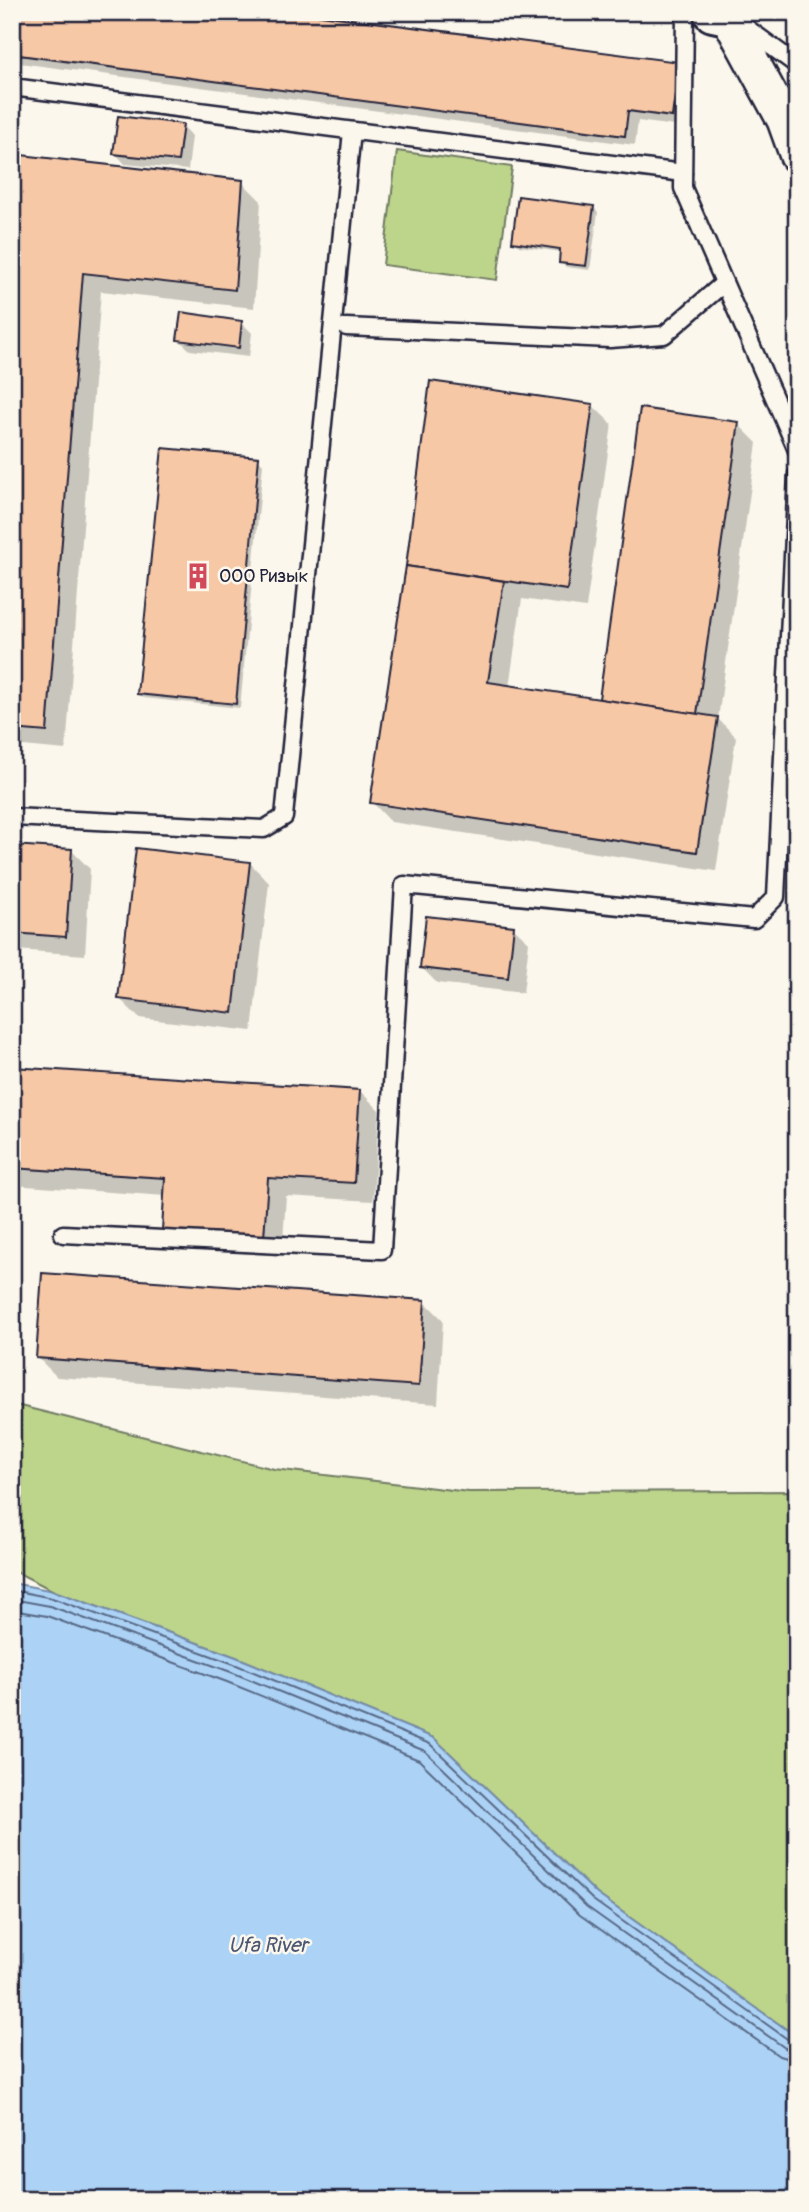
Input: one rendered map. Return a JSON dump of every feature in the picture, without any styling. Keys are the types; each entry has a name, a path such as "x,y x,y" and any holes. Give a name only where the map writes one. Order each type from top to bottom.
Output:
{"street":[{"path":"723,13 784,120 797,156"}],"lane":[{"path":"685,12 683,188 797,450"},
{"path":"723,13 797,65"},
{"path":"12,87 683,173"},
{"path":"12,817 264,829 284,817 352,131"},
{"path":"346,327 610,339 664,334 724,283"},
{"path":"63,1234 382,1250 404,885 754,919 776,897 797,475"}],"green space":[{"path":"397,151 512,167 497,280 383,265"},
{"path":"12,1404 274,1469 469,1492 797,1491 797,2037 597,1894 434,1738 236,1657 54,1591 12,1570"}],"water":[{"name":"Ufa River","path":"12,1583 54,1591 236,1657 434,1738 597,1894 797,2037 797,2200 12,2200"}],"building":[{"path":"12,12 298,12 679,62 672,117 628,111 625,136 12,54"},
{"path":"118,116 183,124 178,161 113,154"},
{"path":"12,154 243,180 235,290 83,273 47,732 12,729"},
{"path":"518,196 594,206 586,266 559,263 560,249 512,242"},
{"path":"181,312 242,321 239,348 177,340"},
{"path":"430,381 593,404 567,590 406,566"},
{"path":"640,408 739,422 697,714 599,699"},
{"name":"ООО Ризык","path":"162,448 259,457 236,704 137,694"},
{"path":"406,566 504,581 488,682 718,717 697,852 370,803"},
{"path":"12,845 72,849 66,937 12,933"},
{"path":"136,848 250,862 233,1013 118,999"},
{"path":"426,916 514,926 508,978 420,968"},
{"path":"12,1067 360,1090 354,1183 268,1178 264,1238 162,1231 165,1178 12,1168"},
{"path":"42,1273 425,1300 419,1386 36,1358"}],"place":[{"name":"ООО Ризык","path":"198,576"}]}
